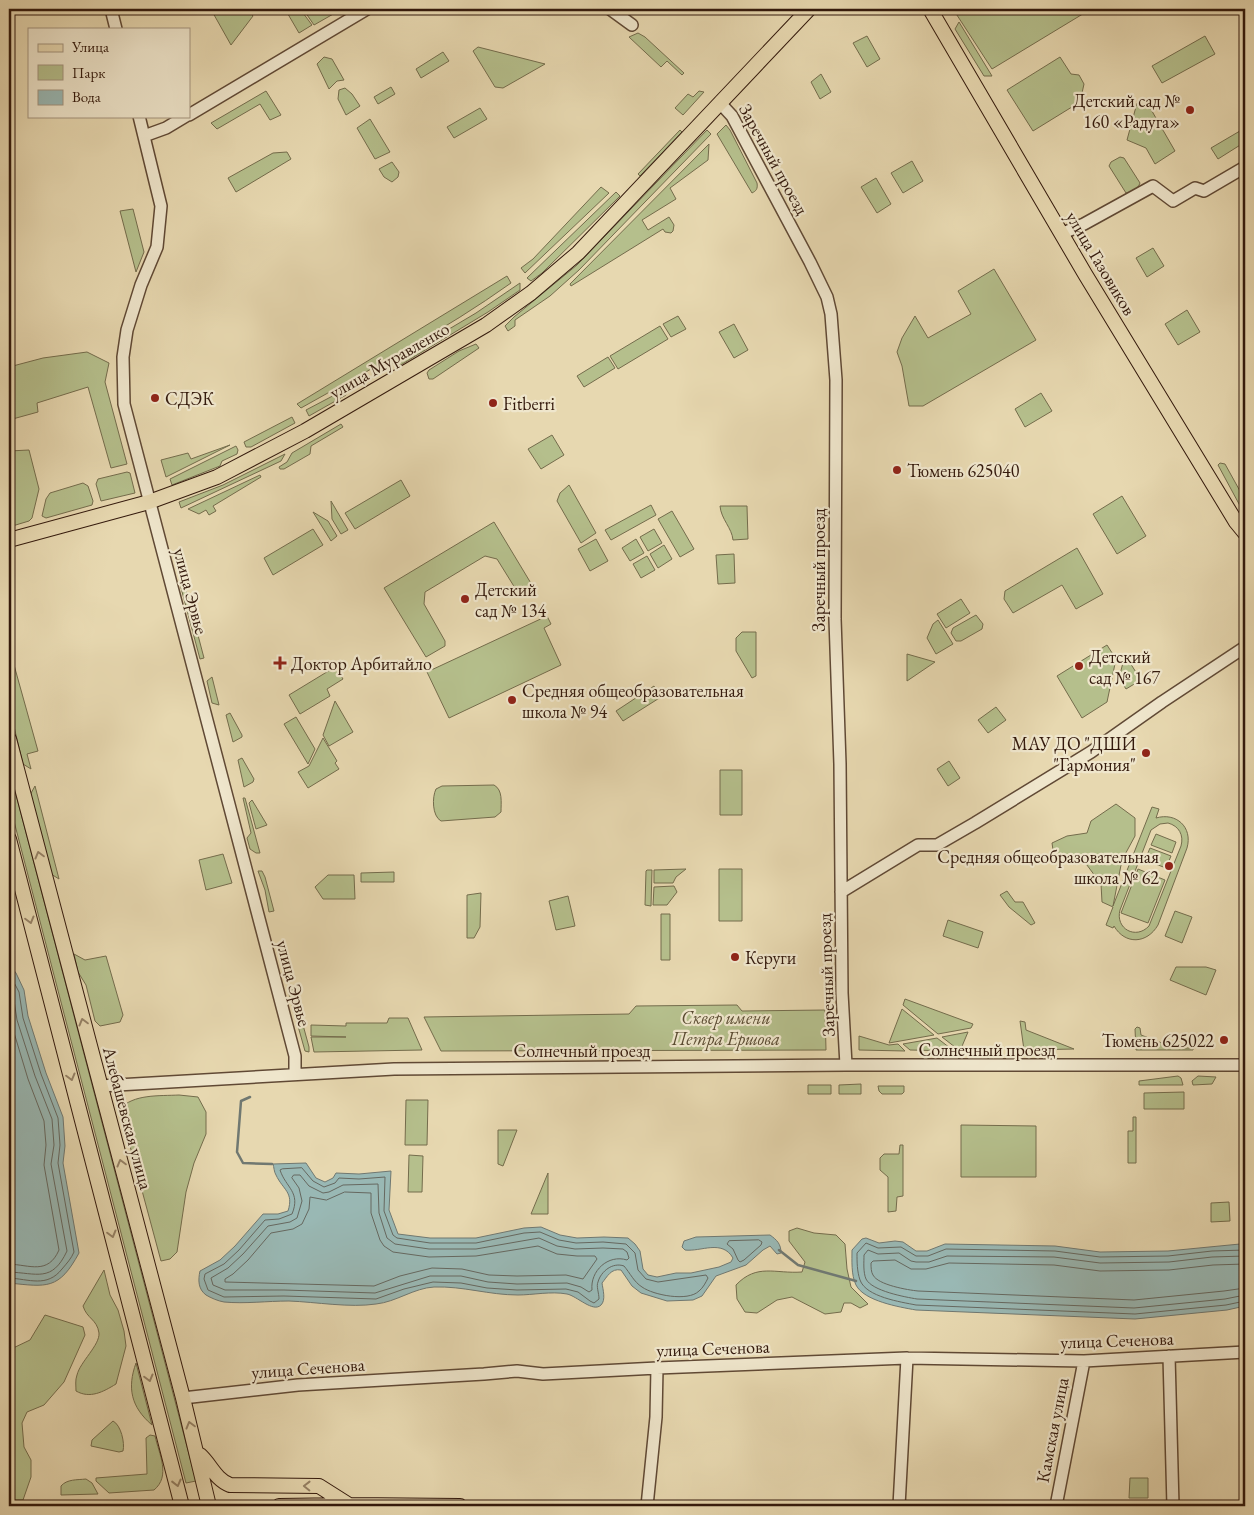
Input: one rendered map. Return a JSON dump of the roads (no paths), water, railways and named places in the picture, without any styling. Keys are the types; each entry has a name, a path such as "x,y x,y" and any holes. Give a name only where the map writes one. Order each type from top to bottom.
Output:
{"main road":[{"path":"720,103 809,9"},
{"name":"улица Газовиков","path":"930,9 1160,400 1236,522 1245,533"},
{"name":"улица Муравленко","path":"9,540 149,502 217,477 305,431 493,320 531,293 578,253 720,103"},
{"name":"Алебашевская улица","path":"9,739 12,764 183,1398 209,1506"},
{"path":"9,839 182,1506"},
{"path":"197,1452 222,1482 230,1485 319,1486 350,1505"},
{"path":"279,1506 460,1506"}],"street":[{"path":"111,9 116,28"},
{"path":"190,115 367,9"},
{"path":"610,9 632,25"},
{"name":"Заречный проезд","path":"720,103 732,116 784,213 827,297 830,314 836,380 835,619 842,993 846,1065"},
{"name":"улица Эрвье","path":"140,118 161,206 157,247 141,284 127,330 123,357 124,404 294,1056 295,1074"},
{"path":"144,136 166,128 184,118"},
{"path":"1061,234 1084,224 1153,186 1173,201 1196,188 1204,191 1245,168"},
{"path":"841,892 918,845 936,846 1091,752 1245,647"},
{"name":"Солнечный проезд","path":"100,1086 414,1069 846,1065 1245,1065"},
{"name":"улица Сеченова","path":"183,1398 298,1385 517,1371 543,1374 907,1358 1084,1361 1245,1352"},
{"path":"1169,1356 1173,1506"},
{"path":"899,1506 907,1358"},
{"name":"Камская улица","path":"1056,1506 1084,1361"},
{"path":"647,1506 656,1418 657,1368"}],"water":[{"path":"9,964 16,973 24,990 28,1016 46,1073 63,1117 65,1146 63,1163 79,1253 65,1274 58,1280 43,1285 9,1283"},
{"path":"306,1163 316,1178 325,1182 333,1178 336,1173 359,1174 391,1171 389,1210 398,1234 430,1238 476,1238 524,1228 541,1227 560,1235 577,1238 628,1238 640,1251 643,1269 648,1275 657,1277 676,1273 691,1273 719,1267 731,1262 733,1258 723,1249 685,1250 682,1247 684,1241 696,1237 770,1235 778,1242 781,1253 777,1254 770,1246 746,1265 716,1276 702,1296 693,1300 667,1301 641,1293 632,1286 621,1270 615,1270 602,1283 604,1295 601,1305 598,1307 589,1306 571,1295 561,1293 507,1295 445,1287 427,1288 391,1301 366,1305 289,1301 232,1303 219,1301 206,1295 201,1290 199,1284 200,1271 220,1260 263,1214 278,1214 288,1211 289,1195 275,1174 273,1164"},
{"path":"866,1238 879,1243 903,1242 916,1251 927,1251 945,1244 1055,1246 1100,1252 1168,1251 1240,1244 1245,1246 1245,1306 1227,1310 1135,1319 909,1309 874,1299 860,1291 856,1285 854,1281 852,1250 862,1239"}],"waterway":[{"path":"250,1097 241,1101 237,1152 243,1163 272,1164"},
{"path":"779,1250 798,1265 856,1281"}],"place":[{"name":"Детский сад № 160 «Радуга»","path":"1190,110"},
{"name":"СДЭК","path":"155,398"},
{"name":"Fitberri","path":"493,403"},
{"name":"Тюмень 625040","path":"897,470"},
{"name":"Детский сад № 134","path":"465,599"},
{"name":"Доктор Арбитайло","path":"280,663"},
{"name":"Детский сад № 167","path":"1079,666"},
{"name":"Средняя общеобразовательная школа № 94","path":"512,700"},
{"name":"МАУ ДО \"ДШИ \"Гармония\"","path":"1146,753"},
{"name":"Средняя общеобразовательная школа № 62","path":"1169,866"},
{"name":"Керуги","path":"735,957"},
{"name":"Тюмень 625022","path":"1224,1040"}],"park label":[{"name":"Сквер имени Петра Ершова","path":"726,1027"}]}
